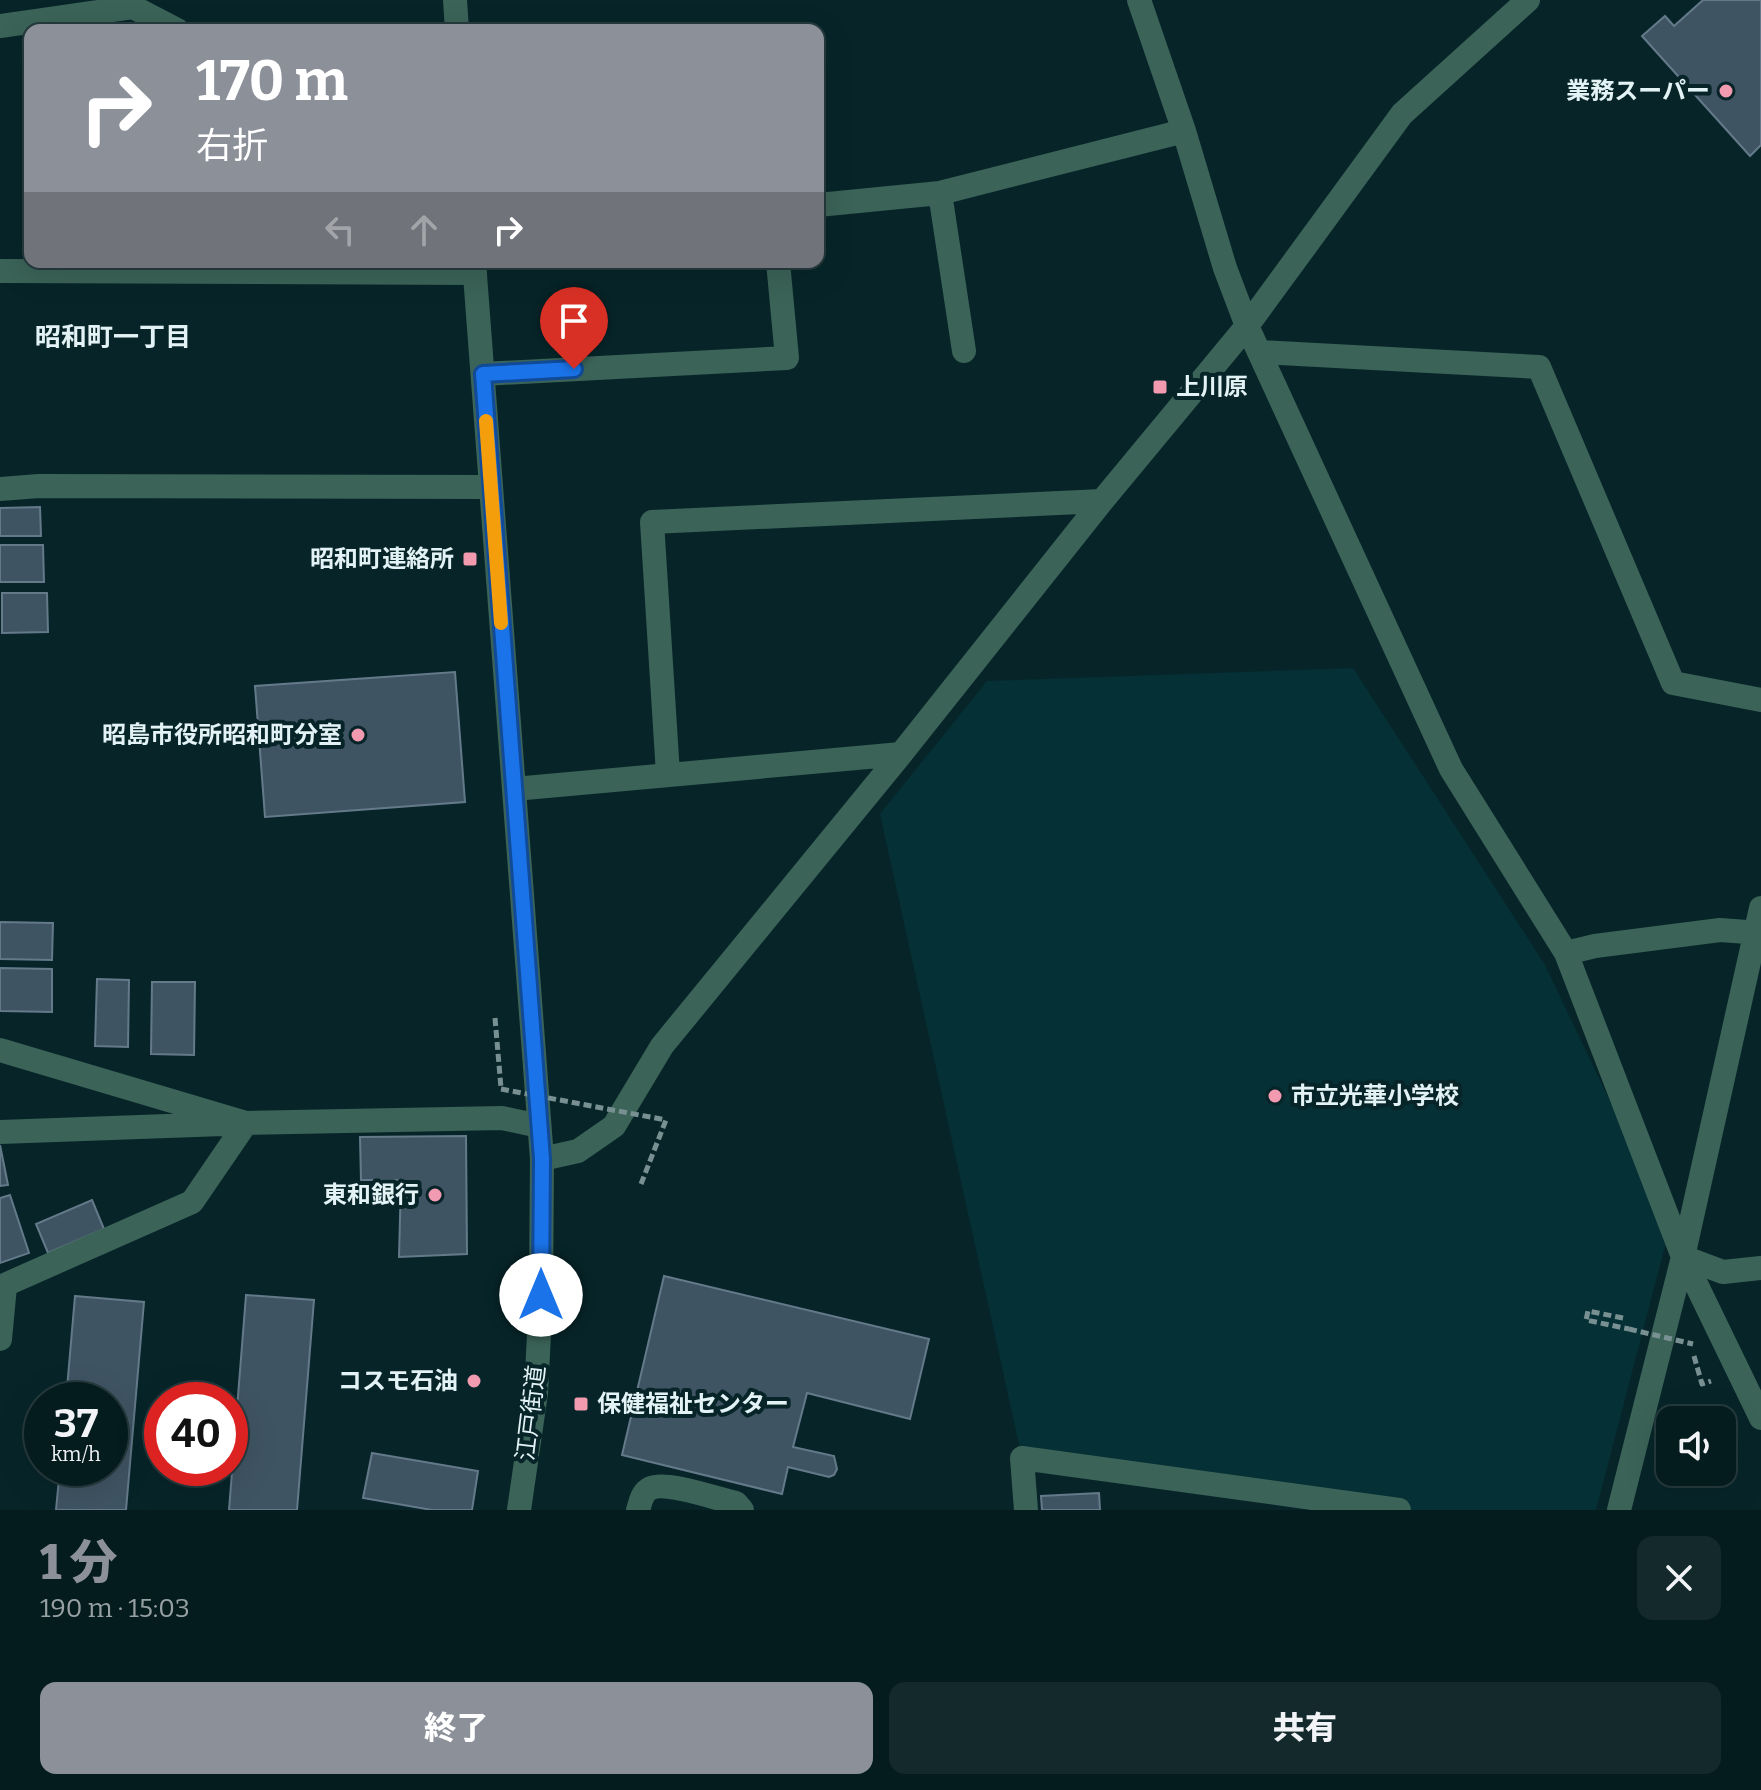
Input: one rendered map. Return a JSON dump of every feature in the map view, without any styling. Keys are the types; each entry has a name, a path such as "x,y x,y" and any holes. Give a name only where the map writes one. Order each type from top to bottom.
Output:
{"street":[{"path":"455,0 457,24"},
{"path":"1139,0 1184,131 1225,268 1247,326 1451,769 1566,953 1683,1257 1761,1418"},
{"path":"1499,0 1500,25"},
{"path":"542,1159 578,1151 614,1126 662,1046 1247,326 1402,114 1528,0"},
{"path":"0,26 134,4 167,24"},
{"path":"824,204 940,193 1184,131"},
{"path":"940,193 964,351"},
{"path":"0,271 474,268"},
{"name":"江戸街道","path":"474,268 542,1159 541,1295 536,1393 519,1510"},
{"path":"483,374 787,358 779,268"},
{"path":"1260,352 1539,367 1673,683 1761,700"},
{"path":"0,489 39,486 491,487"},
{"path":"668,774 652,522 1102,501"},
{"path":"514,789 901,754"},
{"path":"1619,1510 1683,1257 1758,933 1761,908"},
{"path":"1566,953 1595,946 1720,930 1758,933"},
{"path":"0,1050 246,1123"},
{"path":"0,1132 502,1118 539,1126"},
{"path":"0,1339 2,1287 192,1202 246,1123"},
{"path":"1683,1257 1723,1272 1761,1268"},
{"path":"1026,1510 1022,1458 1399,1510"},
{"path":"638,1510 642,1496 649,1489 663,1485 736,1503 742,1510"}],"path":[{"path":"495,1018 501,1089 666,1120 641,1184"},
{"path":"1623,1318 1588,1311 1586,1320 1693,1344"},
{"path":"1694,1356 1702,1384 1711,1381"}],"shaded area":[{"name":"市立光華小学校","path":"1353,668 1545,965 1670,1227 1596,1510 1323,1510 1022,1458 880,814 987,681"}],"building":[{"name":"業務スーパー","path":"1703,0 1761,0 1761,145 1750,156 1642,36 1665,16 1674,26"},
{"path":"40,507 41,536 0,536 0,508"},
{"path":"0,545 43,545 44,582 0,582"},
{"path":"2,593 47,593 48,632 2,633"},
{"path":"455,672 465,802 265,817 255,686"},
{"path":"0,922 53,923 52,960 0,959"},
{"path":"0,968 52,969 52,1012 0,1011"},
{"path":"97,979 129,980 128,1047 95,1046"},
{"path":"152,982 195,982 194,1055 151,1054"},
{"path":"466,1136 467,1254 399,1257 401,1180 361,1180 360,1137"},
{"path":"0,1145 8,1185 0,1186"},
{"path":"10,1195 29,1253 0,1263 0,1198"},
{"path":"92,1200 104,1229 48,1253 36,1224"},
{"path":"664,1276 929,1339 910,1419 807,1393 793,1447 834,1456 837,1469 829,1477 788,1467 782,1494 622,1455"},
{"path":"246,1295 314,1300 297,1510 229,1510 231,1486 248,1486 248,1382 239,1382"},
{"path":"75,1296 144,1302 126,1510 56,1510 58,1486 128,1486 128,1382 68,1382"},
{"path":"372,1453 478,1471 472,1510 432,1510 363,1498"},
{"path":"1099,1493 1100,1510 1042,1510 1041,1496"}],"slow traffic":[{"path":"486,421 501,623"}],"place":[{"name":"業務スーパー","path":"1726,91"},
{"name":"上川原","path":"1160,387"},
{"name":"昭和町連絡所","path":"470,559"},
{"name":"昭島市役所昭和町分室","path":"358,735"},
{"name":"市立光華小学校","path":"1275,1096"},
{"name":"東和銀行","path":"435,1195"},
{"name":"コスモ石油","path":"474,1381"},
{"name":"保健福祉センター","path":"581,1404"}],"district":[{"name":"昭和町一丁目","path":"113,337"}],"route":[{"path":"541,1295 542,1159 483,374 574,369"}]}
